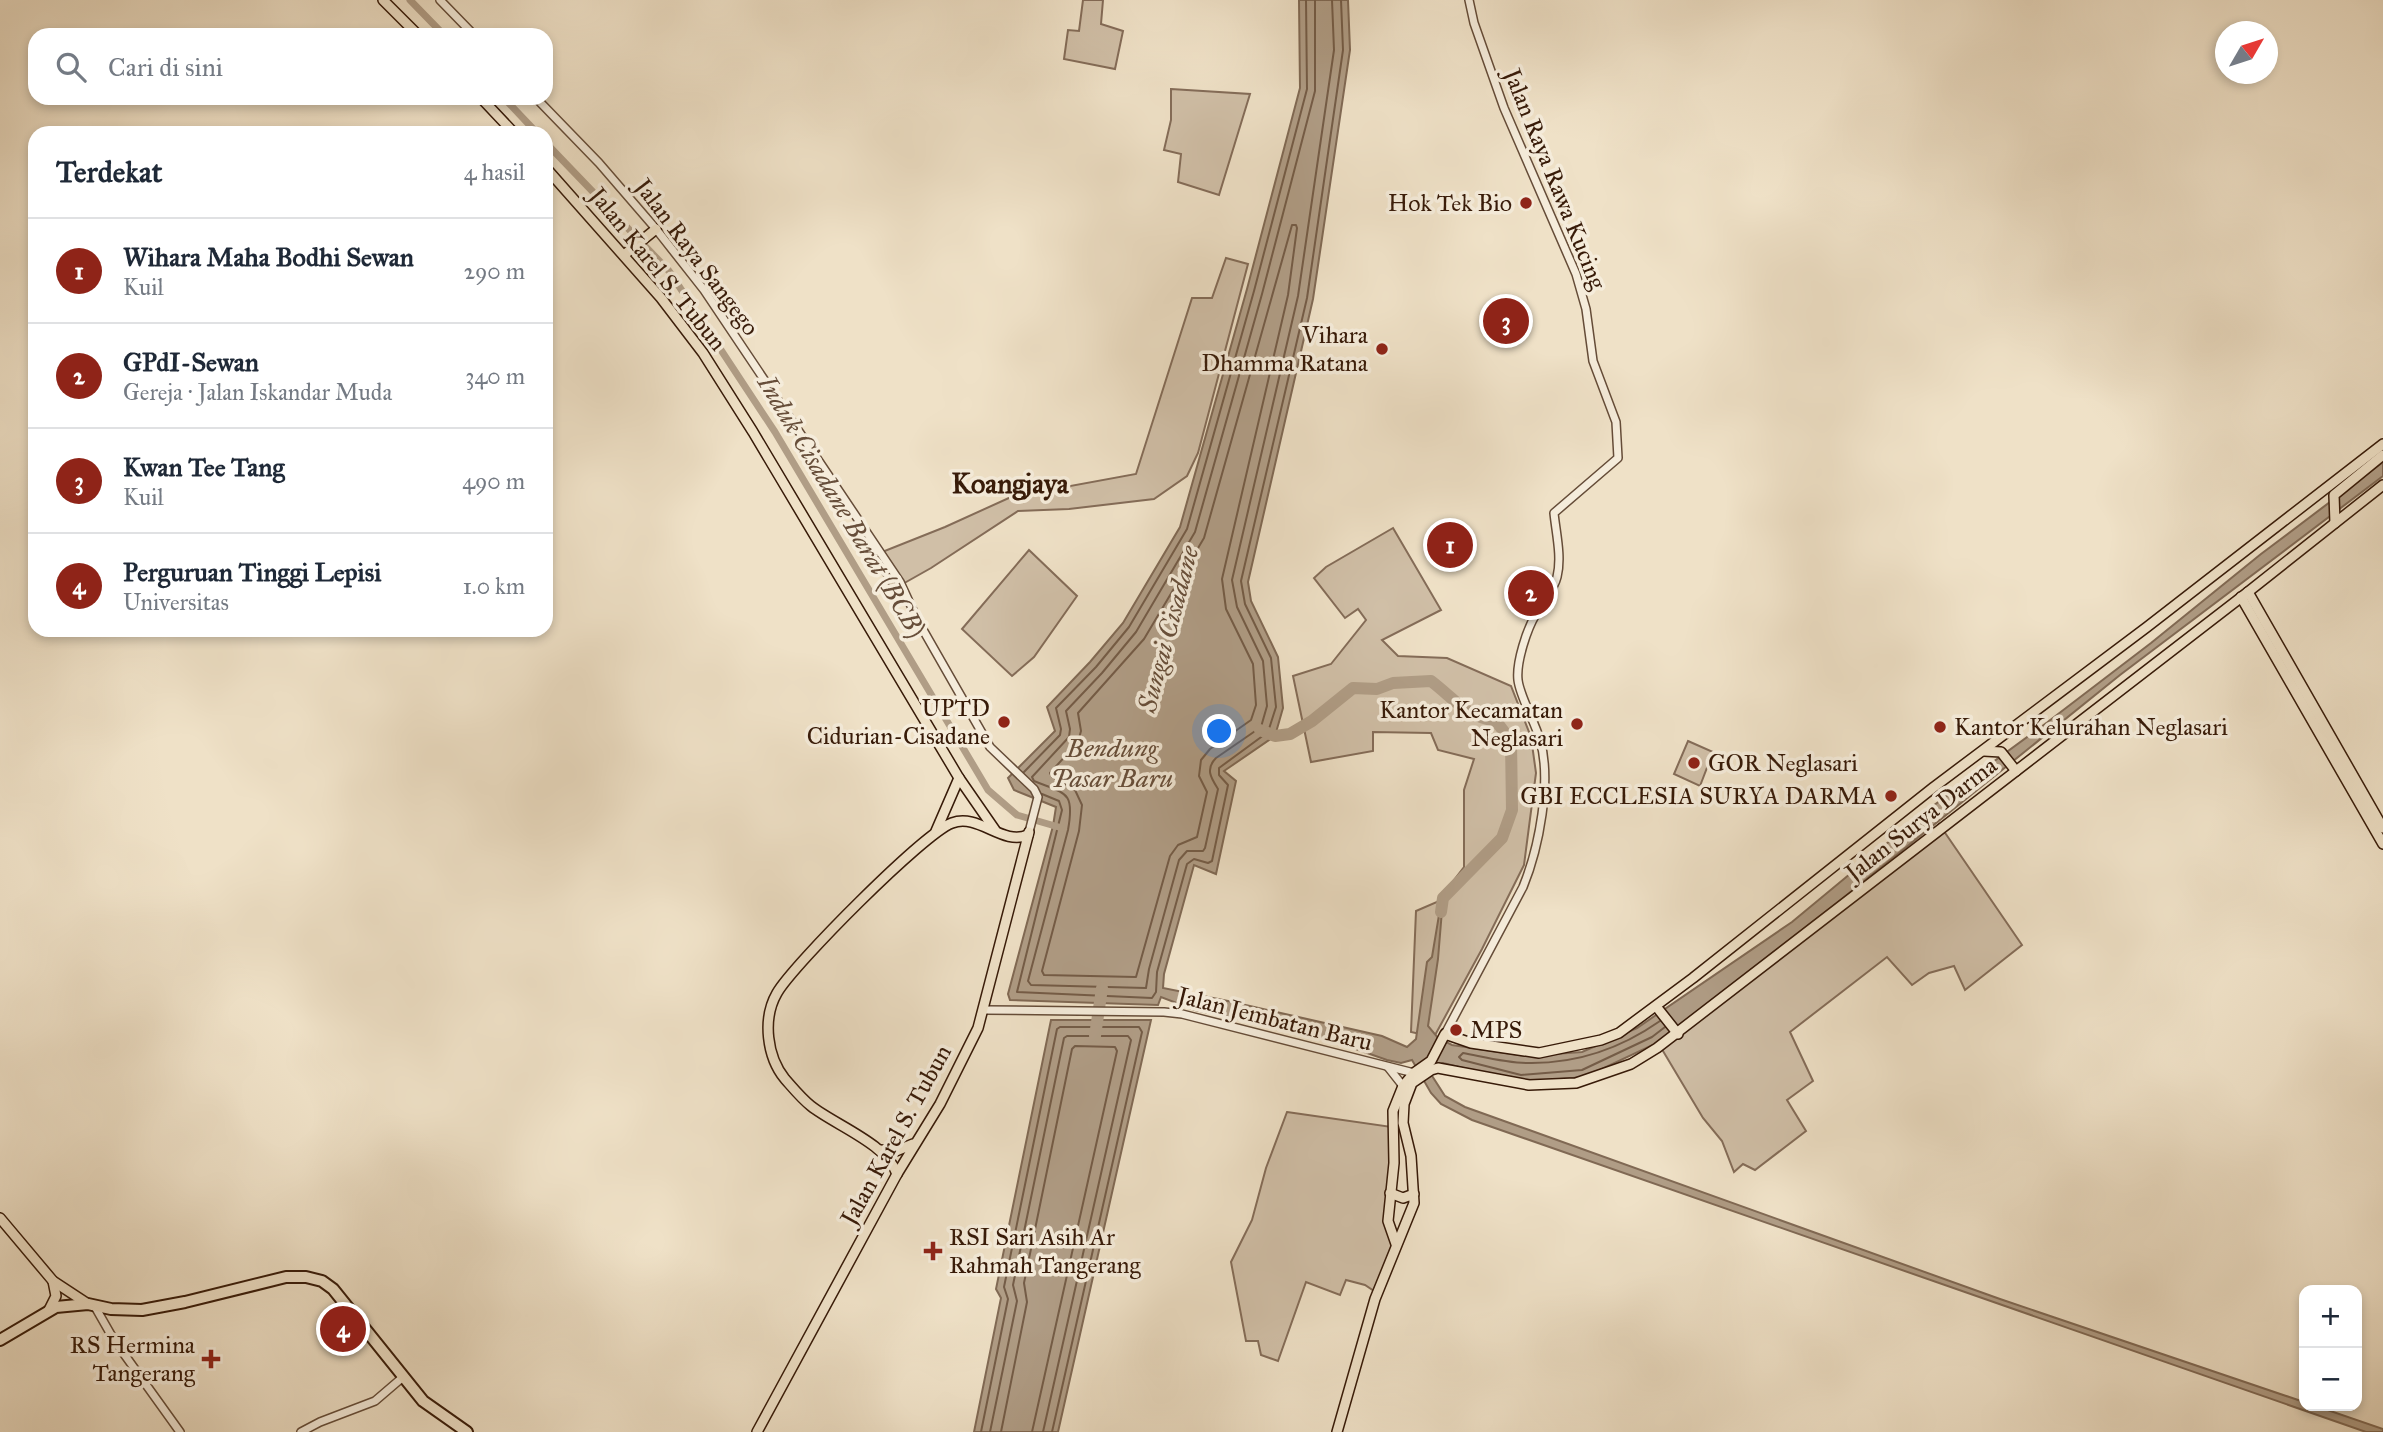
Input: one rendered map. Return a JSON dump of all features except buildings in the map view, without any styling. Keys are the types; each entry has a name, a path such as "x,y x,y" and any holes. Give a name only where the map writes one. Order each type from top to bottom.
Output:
{"highway":[{"path":"0,1340 49,1310 91,1305 142,1310 286,1277 308,1277 322,1281 333,1289 423,1401 467,1432"}],"main road":[{"path":"383,0 411,28"},
{"path":"488,105 507,126"},
{"name":"Jalan Karel S. Tubun","path":"553,176 626,254 710,364 959,778 995,830"},
{"path":"626,254 655,230"},
{"name":"Jalan Surya Darma","path":"1444,1037 1539,1053 1601,1040 1619,1033 2383,444"},
{"path":"2334,497 2383,454"},
{"name":"Jalan Surya Darma","path":"1416,1074 1442,1069 1529,1085 1576,1083 1631,1064 1677,1032 2244,595 2335,518 2383,485"},
{"path":"2321,492 2334,497"},
{"path":"2334,497 2335,518"},
{"path":"2244,595 2383,828"},
{"path":"2244,595 2383,844"},
{"path":"2006,733 2001,752 2016,771"},
{"path":"1982,751 2001,752"},
{"path":"936,831 959,778"},
{"path":"897,1174 894,1164 878,1150 810,1106 779,1071 769,1044 772,1007 777,993 797,968 853,910 936,831 956,821 968,821 1005,835 1021,838 1028,836"},
{"path":"1005,835 1022,857"},
{"name":"Jalan Karel S. Tubun","path":"757,1432 897,1174 940,1104 978,1028 985,1010 1028,836"},
{"path":"1645,1015 1660,1011 1669,996"},
{"path":"1660,1011 1677,1032"},
{"path":"1396,1244 1388,1221 1394,1163 1393,1111 1403,1086 1431,1061 1444,1037"},
{"path":"1337,1432 1374,1299 1411,1214 1414,1194 1411,1156 1404,1124 1404,1104 1416,1074"},
{"path":"878,1150 896,1152 915,1143"},
{"path":"1390,1193 1403,1198 1414,1194"},
{"path":"0,1218 53,1281 91,1305"},
{"path":"49,1310 56,1296 53,1281"}],"street":[{"path":"440,0 467,28"},
{"name":"Jalan Raya Rawa Kucing","path":"1444,1037 1529,872 1544,792 1545,763 1537,729 1518,680 1523,645 1534,617 1556,580 1559,565 1554,513 1618,457 1616,422 1593,361 1586,309 1576,274 1504,108 1474,23 1469,0"},
{"name":"Jalan Raya Sangego","path":"543,105 599,163 704,290 888,563 990,747 1034,789 1038,803 1028,836"},
{"name":"Jalan Jembatan Baru","path":"985,1010 1181,1014 1416,1074"},
{"name":"Jalan Jembatan Baru","path":"1388,1067 1403,1086"},
{"path":"91,1305 180,1432"},
{"path":"303,1431 375,1401 404,1377"},
{"path":"303,1431 318,1432"}],"shaded area":[{"path":"1083,0 1103,0 1101,24 1123,31 1115,69 1064,59 1068,30 1079,31"},
{"path":"1171,89 1250,94 1219,195 1178,182 1181,154 1164,150 1171,120"},
{"path":"1226,258 1248,264 1198,453 1187,476 1154,499 1069,509 1018,511 892,590 872,556 1011,497 1136,474 1192,298 1212,298"},
{"path":"1393,528 1441,610 1382,640 1398,656 1447,658 1511,686 1531,737 1536,773 1524,865 1434,1037 1411,1032 1416,911 1437,902 1464,867 1464,790 1474,759 1438,750 1431,733 1373,732 1373,751 1311,762 1293,676 1331,664 1366,620 1358,609 1345,618 1314,578 1326,567"},
{"path":"1029,550 1077,596 1034,657 1012,676 962,629"},
{"name":"GOR Neglasari","path":"1688,741 1713,752 1700,786 1674,774"},
{"path":"1939,824 2022,945 1965,990 1954,966 1929,973 1912,985 1887,957 1790,1032 1813,1081 1787,1100 1806,1131 1755,1170 1743,1164 1734,1172 1722,1141 1703,1118 1660,1046 1812,920 1932,832"},
{"path":"1287,1112 1392,1127 1389,1206 1396,1244 1377,1293 1365,1285 1346,1280 1340,1295 1306,1282 1278,1361 1261,1355 1258,1341 1246,1341 1231,1262 1252,1220 1266,1168"}],"water":[{"name":"Bendung Pasar Baru","path":"1299,0 1348,0 1350,50 1313,299 1248,582 1251,601 1278,657 1283,708 1275,736 1224,771 1236,781 1216,874 1194,865 1164,974 1163,988 1382,1036 1407,1047 1416,1039 1427,962 1432,957 1443,898 1438,959 1428,1026 1438,1038 1452,1045 1526,1056 1582,1052 1637,1028 1792,922 1926,811 2045,724 2383,462 2383,476 2120,675 1843,898 1657,1043 1585,1077 1521,1082 1443,1063 1427,1068 1445,1096 1465,1107 2000,1299 2299,1400 2299,1409 1472,1120 1441,1104 1431,1093 1412,1060 1401,1063 1387,1060 1313,1034 1195,1010 1161,997 1158,1005 1010,1000 1008,994 1056,807 1014,790 1008,778 1055,731 1047,707 1123,623 1180,527 1300,88"},
{"path":"1051,1020 1151,1020 1058,1432 974,1432 1001,1298 996,1289"},
{"path":"2306,1411 2331,1411 2383,1429 2383,1432 2366,1432"}],"waterway":[{"name":"Induk Cisadane Barat (BCB)","path":"410,0 437,28"},
{"name":"Induk Cisadane Barat (BCB)","path":"511,105 530,126"},
{"name":"Induk Cisadane Barat (BCB)","path":"553,150 669,271 775,432 988,790 1017,815 1062,828"},
{"path":"1260,730 1275,736 1290,734 1312,721 1353,688 1377,689 1393,683 1431,681 1468,711 1496,721 1511,741 1512,810 1502,838 1443,898 1441,912"},
{"name":"Sungai Cisadane","path":"1095,1036 1102,988"}],"place":[{"name":"Hok Tek Bio","path":"1526,203"},
{"name":"Kwan Tee Tang","path":"1506,321"},
{"name":"Vihara Dhamma Ratana","path":"1382,349"},
{"name":"Wihara Maha Bodhi Sewan","path":"1450,545"},
{"name":"GPdI-Sewan","path":"1531,593"},
{"name":"UPTD Cidurian-Cisadane","path":"1004,722"},
{"name":"Kantor Kecamatan Neglasari","path":"1577,724"},
{"name":"Kantor Kelurahan Neglasari","path":"1940,727"},
{"name":"GOR Neglasari","path":"1694,763"},
{"name":"GBI ECCLESIA SURYA DARMA","path":"1891,796"},
{"name":"MPS","path":"1456,1030"},
{"name":"RSI Sari Asih Ar Rahmah Tangerang","path":"933,1251"},
{"name":"Perguruan Tinggi Lepisi","path":"343,1329"},
{"name":"RS Hermina Tangerang","path":"211,1359"}],"district":[{"name":"Koangjaya","path":"1010,483"}]}
